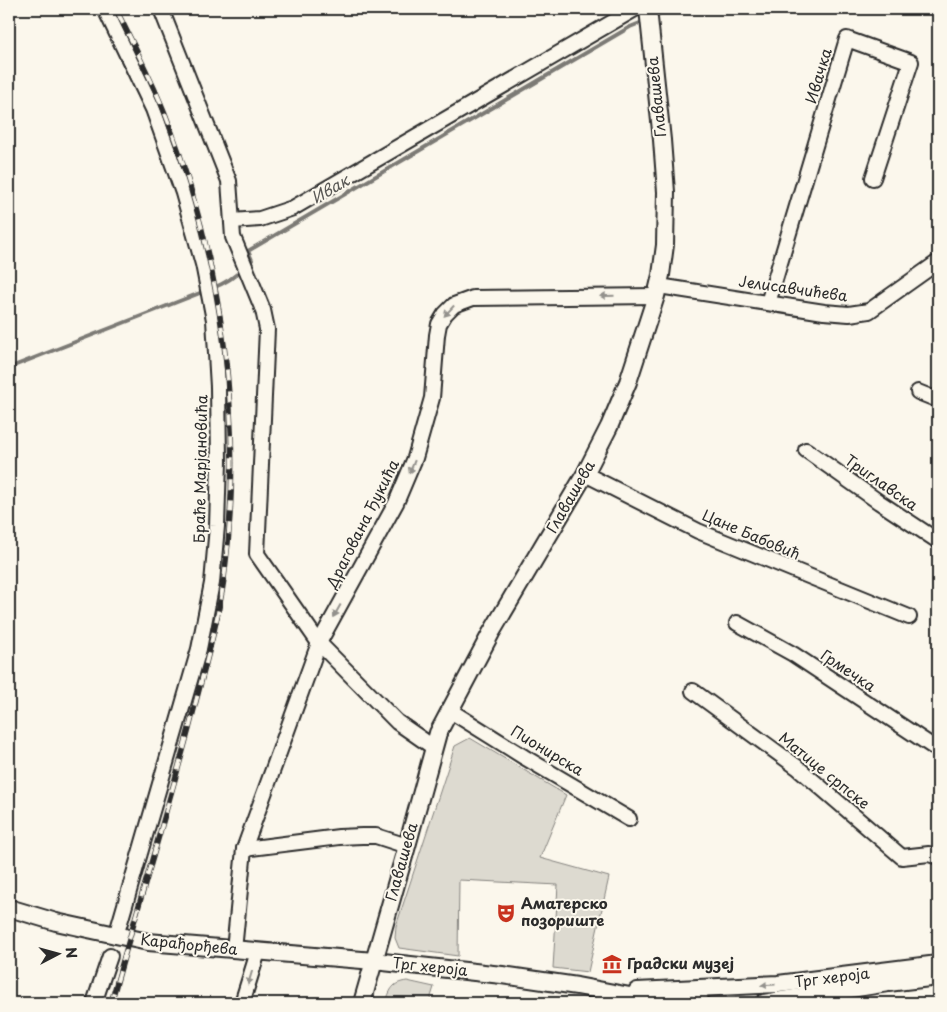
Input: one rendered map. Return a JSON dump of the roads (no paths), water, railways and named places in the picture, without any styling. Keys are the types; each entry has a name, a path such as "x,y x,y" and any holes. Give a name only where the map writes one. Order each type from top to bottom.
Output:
{"main road":[{"name":"Главашева","path":"362,1003 438,733 491,632 585,474 622,399 657,291 665,245 665,184 650,34 644,10"},
{"name":"Карађорђева","path":"9,908 56,922 148,942 374,962"},
{"name":"Трг хероја","path":"374,962 502,975 667,1003"},
{"name":"Трг хероја","path":"605,992 700,995 729,988 778,984 938,964"},
{"name":"Трг хероја","path":"764,1003 938,977"}],"street":[{"name":"Браће Марјановића","path":"105,9 153,110 183,192 203,264 214,320 220,461 218,526 212,583 199,649 116,936"},
{"path":"161,9 228,181 233,237 264,310 267,329 257,554 319,643 397,722 433,747"},
{"path":"232,220 260,219 292,208 644,10"},
{"name":"Ивачка","path":"768,303 847,39 911,62 873,178"},
{"name":"Јелисавчићева","path":"657,291 849,314 869,311 938,262"},
{"name":"Драгована Ђукића","path":"234,950 244,849 319,643 396,503 415,458 432,398 437,335 439,324 445,314 454,305 473,298 657,291"},
{"path":"918,392 938,400"},
{"name":"Триглавска","path":"806,450 938,541"},
{"name":"Цане Бабовић","path":"585,474 698,531 909,617"},
{"name":"Грмечка","path":"737,623 793,654 938,750"},
{"name":"Матице српске","path":"692,691 798,767 902,857 929,854 938,857"},
{"name":"Пионирска","path":"450,710 629,820"},
{"path":"244,849 362,836 376,836 407,846"},
{"path":"242,1003 258,952"},
{"path":"94,1003 110,956"}],"waterway":[{"name":"Ивак","path":"653,17 663,9"},
{"name":"Ивак","path":"248,263 252,260 248,251 630,27 645,21"},
{"name":"Ивак","path":"212,288 229,280 243,268"},
{"name":"Ивак","path":"9,366 11,367 205,291"}],"railway":[{"path":"111,1003 209,652 224,579 230,520 232,461 230,402 224,344 202,228 166,116 149,76 116,9"}],"place":[{"name":"Аматерско позориште","path":"506,913"},
{"name":"Градски музеј","path":"612,964"}]}
